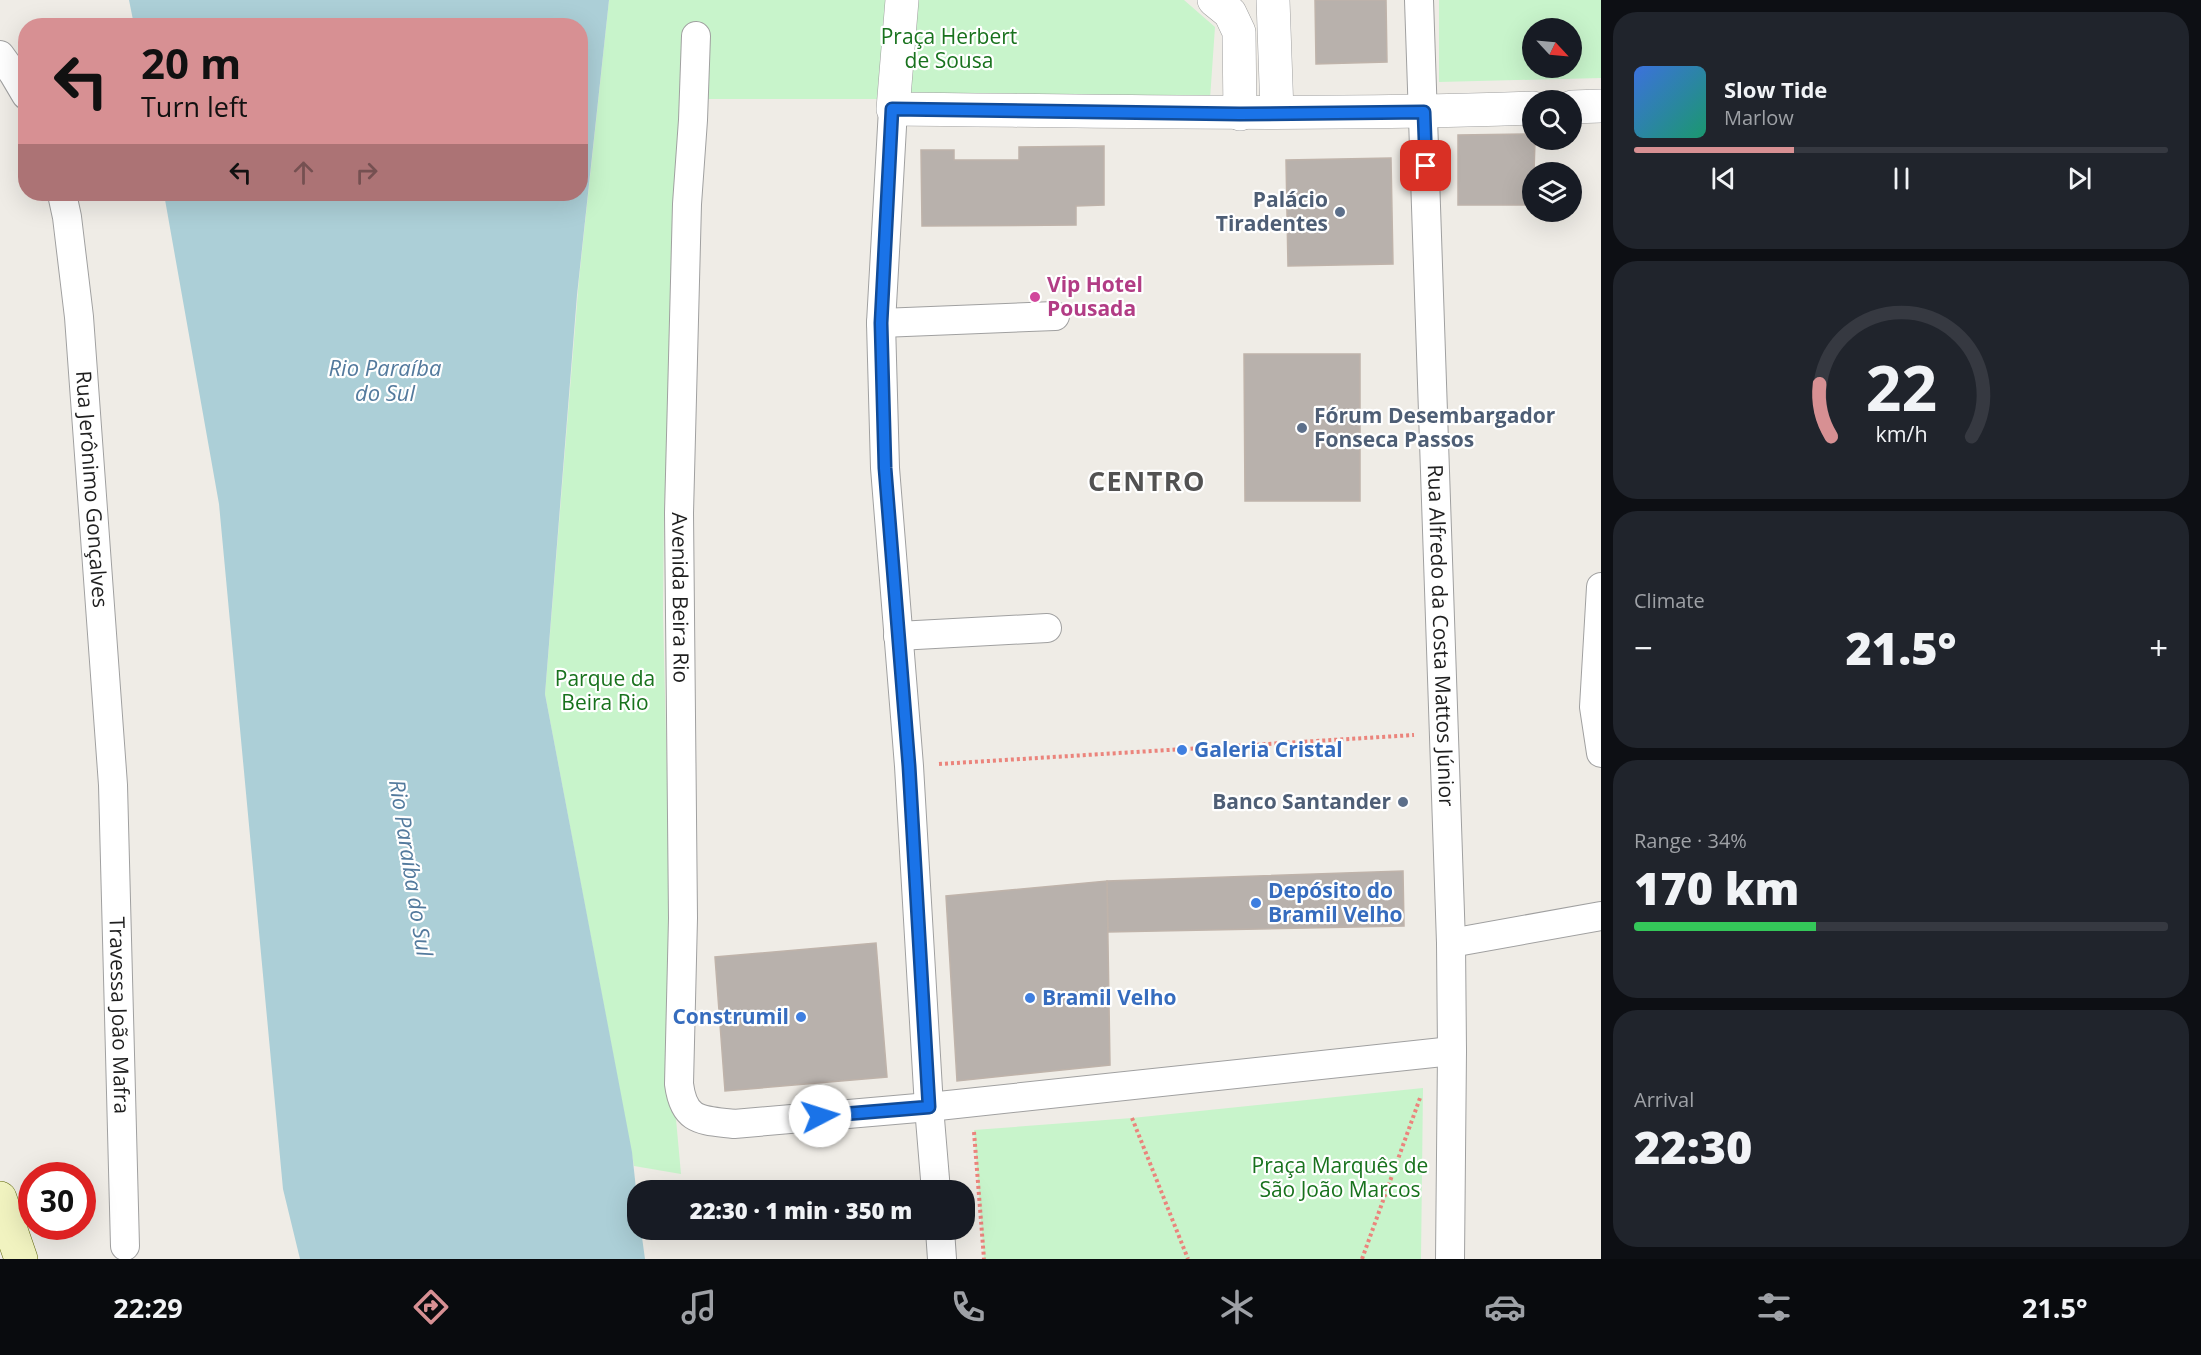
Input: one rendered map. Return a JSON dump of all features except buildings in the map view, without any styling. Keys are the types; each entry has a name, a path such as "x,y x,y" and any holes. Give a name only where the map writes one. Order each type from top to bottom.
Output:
{"main road":[{"path":"0,1198 21,1259"}],"street":[{"path":"902,0 892,109 881,323 885,468 909,766 935,1180"},
{"path":"1214,0 1230,13 1239,32 1240,114"},
{"path":"1273,0 1277,112"},
{"name":"Rua Alfredo da Costa Mattos Júnior","path":"1419,0 1445,733 1452,1051"},
{"name":"Avenida Beira Rio","path":"696,36 687,204 679,501 682,918 679,1084 684,1106 689,1113 702,1119 734,1124 929,1107"},
{"path":"0,55 18,80"},
{"path":"1582,107 1601,106"},
{"path":"892,109 1240,114 1522,108"},
{"name":"Rua Jerônimo Gonçalves","path":"64,201 79,317 113,785"},
{"path":"881,323 1055,316"},
{"path":"1601,587 1594,707 1601,753"},
{"path":"898,636 1047,628"},
{"name":"Travessa João Mafra","path":"113,785 125,1246"},
{"path":"1451,943 1601,916"},
{"path":"929,1107 1452,1051 1450,1259"},
{"path":"941,1240 942,1259"}],"path":[{"path":"909,766 1445,733"},
{"path":"1362,1259 1423,1088"},
{"path":"1121,1119 1144,1117"},
{"path":"1132,1118 1188,1259"},
{"path":"974,1130 984,1259"}],"green space":[{"name":"Parque da Beira Rio","path":"609,0 1184,0 1215,27 1210,99 683,99 664,512 663,613 675,1108 681,1174 634,1166 545,694 588,195"},
{"path":"1439,0 1601,0 1601,78 1439,82"},
{"name":"Praça Marquês de São João Marcos","path":"1423,1088 1421,1259 984,1259 974,1130 1132,1118"}],"water":[{"name":"Rio Paraíba do Sul","path":"129,0 609,0 588,194 588,18 133,18"},
{"name":"Rio Paraíba do Sul","path":"165,201 587,201 577,295 545,694 632,1152 635,1180 627,1180 627,1240 642,1240 645,1259 300,1259 283,1189 219,504"}],"place":[{"name":"Palácio Tiradentes","path":"1340,212"},
{"name":"Vip Hotel Pousada","path":"1035,297"},
{"name":"Fórum Desembargador Fonseca Passos","path":"1302,428"},
{"name":"Galeria Cristal","path":"1182,750"},
{"name":"Banco Santander","path":"1403,802"},
{"name":"Depósito do Bramil Velho","path":"1256,903"},
{"name":"Bramil Velho","path":"1030,998"},
{"name":"Construmil","path":"801,1017"}],"district":[{"name":"CENTRO","path":"1147,482"}],"route":[{"path":"820,1116 929,1107 909,766 885,468 881,323 892,109 1240,114 1424,112 1426,166"}],"park label":[{"name":"Praça Herbert de Sousa","path":"949,49"}]}
